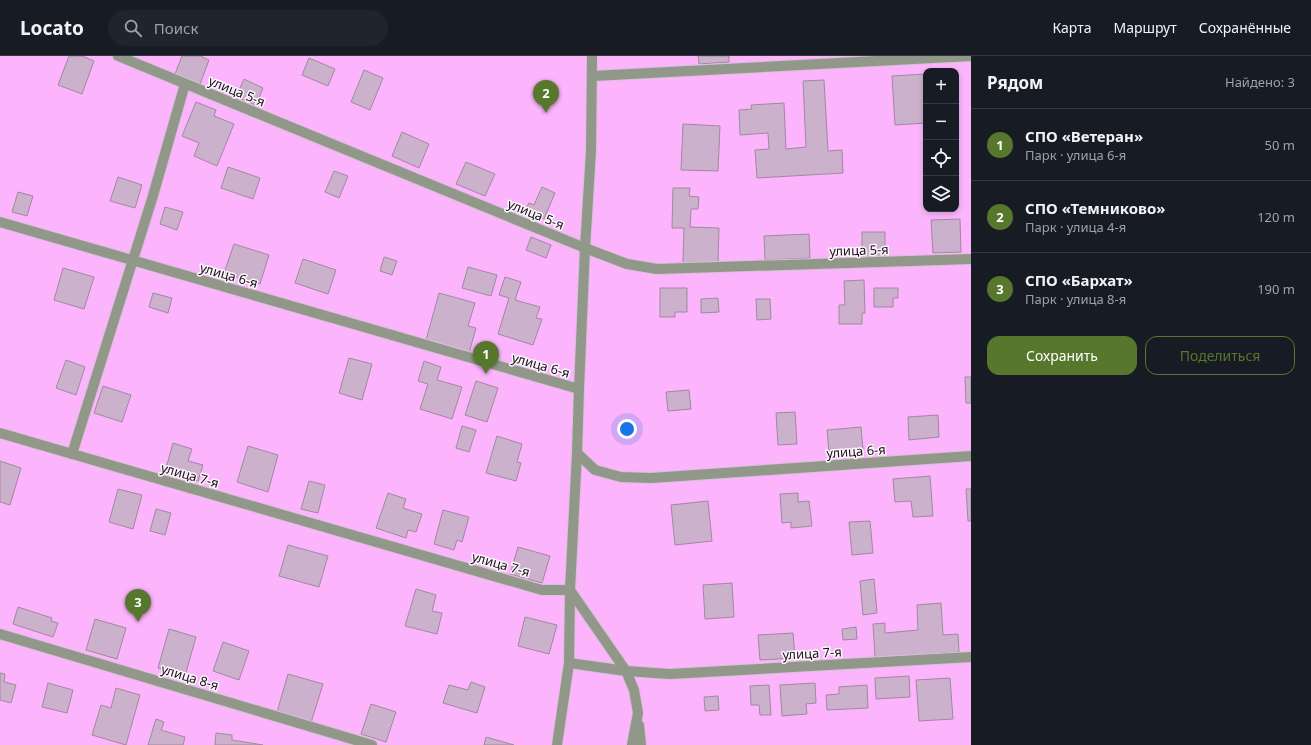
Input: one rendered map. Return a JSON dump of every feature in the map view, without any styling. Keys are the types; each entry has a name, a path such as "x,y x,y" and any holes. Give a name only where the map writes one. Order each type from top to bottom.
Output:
{"street":[{"name":"улица 5-я","path":"118,56 627,264 657,269 971,259"},
{"path":"579,389 591,151 593,76 592,56"},
{"path":"593,76 971,56"},
{"path":"72,454 152,199 185,84"},
{"name":"улица 6-я","path":"0,222 579,389 577,453 595,470 621,477 650,478 971,456"},
{"name":"улица 7-я","path":"0,433 542,590 570,590"},
{"path":"558,745 569,663 570,590 577,453"},
{"path":"570,590 626,671 634,690 641,745"},
{"name":"улица 8-я","path":"0,634 372,745"},
{"name":"улица 7-я","path":"569,663 626,671 670,674 971,657"},
{"path":"632,745 638,712"}],"shaded area":[{"path":"0,56 971,56 971,745 0,745"}],"building":[{"path":"69,56 82,56 94,61 82,94 58,85"},
{"path":"182,56 202,56 209,60 200,84 175,74"},
{"path":"698,56 729,56 729,62 699,64"},
{"path":"309,58 335,69 328,86 302,75"},
{"path":"364,70 383,78 370,110 351,102"},
{"path":"923,74 923,123 895,125 892,76"},
{"path":"244,79 263,88 256,105 236,97"},
{"path":"824,80 828,151 842,150 843,173 757,178 755,150 769,149 768,133 740,135 739,110 752,109 751,105 784,103 786,149 806,147 803,81"},
{"path":"196,102 216,110 214,116 234,124 217,166 194,156 199,143 182,136"},
{"path":"683,124 720,126 718,171 681,170"},
{"path":"402,132 429,144 419,168 392,156"},
{"path":"466,162 495,174 485,196 456,184"},
{"path":"228,167 260,178 253,199 221,188"},
{"path":"334,171 348,176 339,198 325,192"},
{"path":"118,177 142,185 135,208 110,201"},
{"path":"542,187 555,193 544,219 525,211 529,203 534,205"},
{"path":"673,188 690,188 689,196 699,197 698,209 691,209 690,227 719,228 718,263 683,263 684,228 672,228"},
{"path":"18,192 33,196 27,216 12,212"},
{"path":"165,207 183,212 177,230 160,224"},
{"path":"960,219 961,252 933,253 931,220"},
{"path":"862,232 885,232 885,257 862,257"},
{"path":"809,234 810,258 765,260 764,236"},
{"path":"531,237 551,245 546,258 526,250"},
{"path":"234,244 269,255 260,284 224,273"},
{"path":"384,257 397,261 392,275 380,271"},
{"path":"303,259 336,270 328,294 295,283"},
{"path":"468,267 497,275 491,296 462,288"},
{"path":"63,268 94,277 84,309 54,300"},
{"path":"505,277 521,282 515,300 540,307 536,318 542,319 533,345 498,334 509,298 499,295"},
{"path":"864,280 865,313 862,313 862,324 839,324 839,305 845,305 844,281"},
{"path":"660,288 687,288 687,312 675,312 675,317 660,317"},
{"path":"874,288 898,288 898,298 893,298 893,307 874,307"},
{"path":"153,293 172,298 168,313 149,307"},
{"path":"439,293 475,303 468,326 476,328 469,353 426,340"},
{"path":"718,298 719,312 701,313 701,299"},
{"path":"756,299 770,299 771,319 757,320"},
{"path":"349,358 372,364 362,400 339,393"},
{"path":"66,360 85,367 76,395 56,388"},
{"path":"424,361 441,367 437,380 462,387 452,419 420,409 428,384 418,381"},
{"path":"965,377 971,377 971,403 966,403"},
{"path":"476,381 498,388 487,422 465,415"},
{"path":"103,386 131,395 122,422 94,413"},
{"path":"689,390 691,409 668,411 666,392"},
{"path":"795,412 797,444 778,445 776,413"},
{"path":"938,415 939,437 909,440 908,417"},
{"path":"462,426 476,430 469,452 456,448"},
{"path":"861,427 863,449 829,452 827,430"},
{"path":"497,436 522,444 517,462 521,463 516,481 486,473"},
{"path":"173,443 192,449 188,461 203,465 198,481 165,472"},
{"path":"248,446 278,455 268,492 237,482"},
{"path":"0,461 21,468 10,505 0,502"},
{"path":"930,476 933,516 913,517 911,501 895,502 893,479"},
{"path":"309,481 325,485 318,513 301,509"},
{"path":"118,489 142,495 133,529 109,522"},
{"path":"966,489 971,489 971,521 968,521"},
{"path":"388,493 406,499 403,508 422,514 416,532 408,530 406,538 376,528"},
{"path":"798,493 798,502 809,501 812,526 791,528 791,522 782,523 780,494"},
{"path":"708,501 712,541 675,545 671,505"},
{"path":"156,509 171,513 165,535 150,531"},
{"path":"443,510 469,517 462,542 457,540 454,550 434,544"},
{"path":"870,521 873,553 852,555 849,522"},
{"path":"288,545 328,556 319,587 279,576"},
{"path":"518,547 550,556 542,583 510,574"},
{"path":"874,579 877,613 863,615 860,581"},
{"path":"732,583 734,617 705,619 703,585"},
{"path":"416,589 436,595 432,611 442,613 437,634 405,626"},
{"path":"941,603 943,635 958,634 959,652 875,658 873,624 885,623 885,633 918,630 917,605"},
{"path":"18,607 52,618 51,621 58,623 53,637 13,624"},
{"path":"525,617 557,625 549,654 518,646"},
{"path":"95,619 126,628 117,659 86,650"},
{"path":"856,627 857,639 843,640 842,629"},
{"path":"169,629 196,637 185,676 158,668"},
{"path":"793,633 795,658 760,660 758,635"},
{"path":"223,642 249,651 239,680 213,671"},
{"path":"0,673 5,674 4,682 16,685 11,703 0,700"},
{"path":"288,674 323,684 311,723 277,712"},
{"path":"909,676 910,697 876,699 875,678"},
{"path":"950,678 953,719 919,721 916,680"},
{"path":"471,682 485,687 477,713 443,703 449,685 468,690"},
{"path":"48,683 73,690 67,713 42,707"},
{"path":"815,683 816,703 806,704 807,714 782,716 780,685"},
{"path":"769,685 771,715 760,715 759,705 751,705 750,686"},
{"path":"867,685 868,708 827,710 826,695 839,694 839,687"},
{"path":"116,688 140,695 126,745 92,735 101,705 111,708"},
{"path":"718,696 719,710 705,711 704,697"},
{"path":"371,704 396,712 386,742 361,734"},
{"path":"156,719 164,722 161,730 185,737 183,745 148,745"},
{"path":"216,733 232,735 232,740 263,745 215,745"},
{"path":"486,737 514,745 484,745"}],"place":[{"name":"СПО «Темниково»","path":"546,113"},
{"name":"СПО «Ветеран»","path":"486,374"},
{"name":"СПО «Бархат»","path":"138,622"}]}
